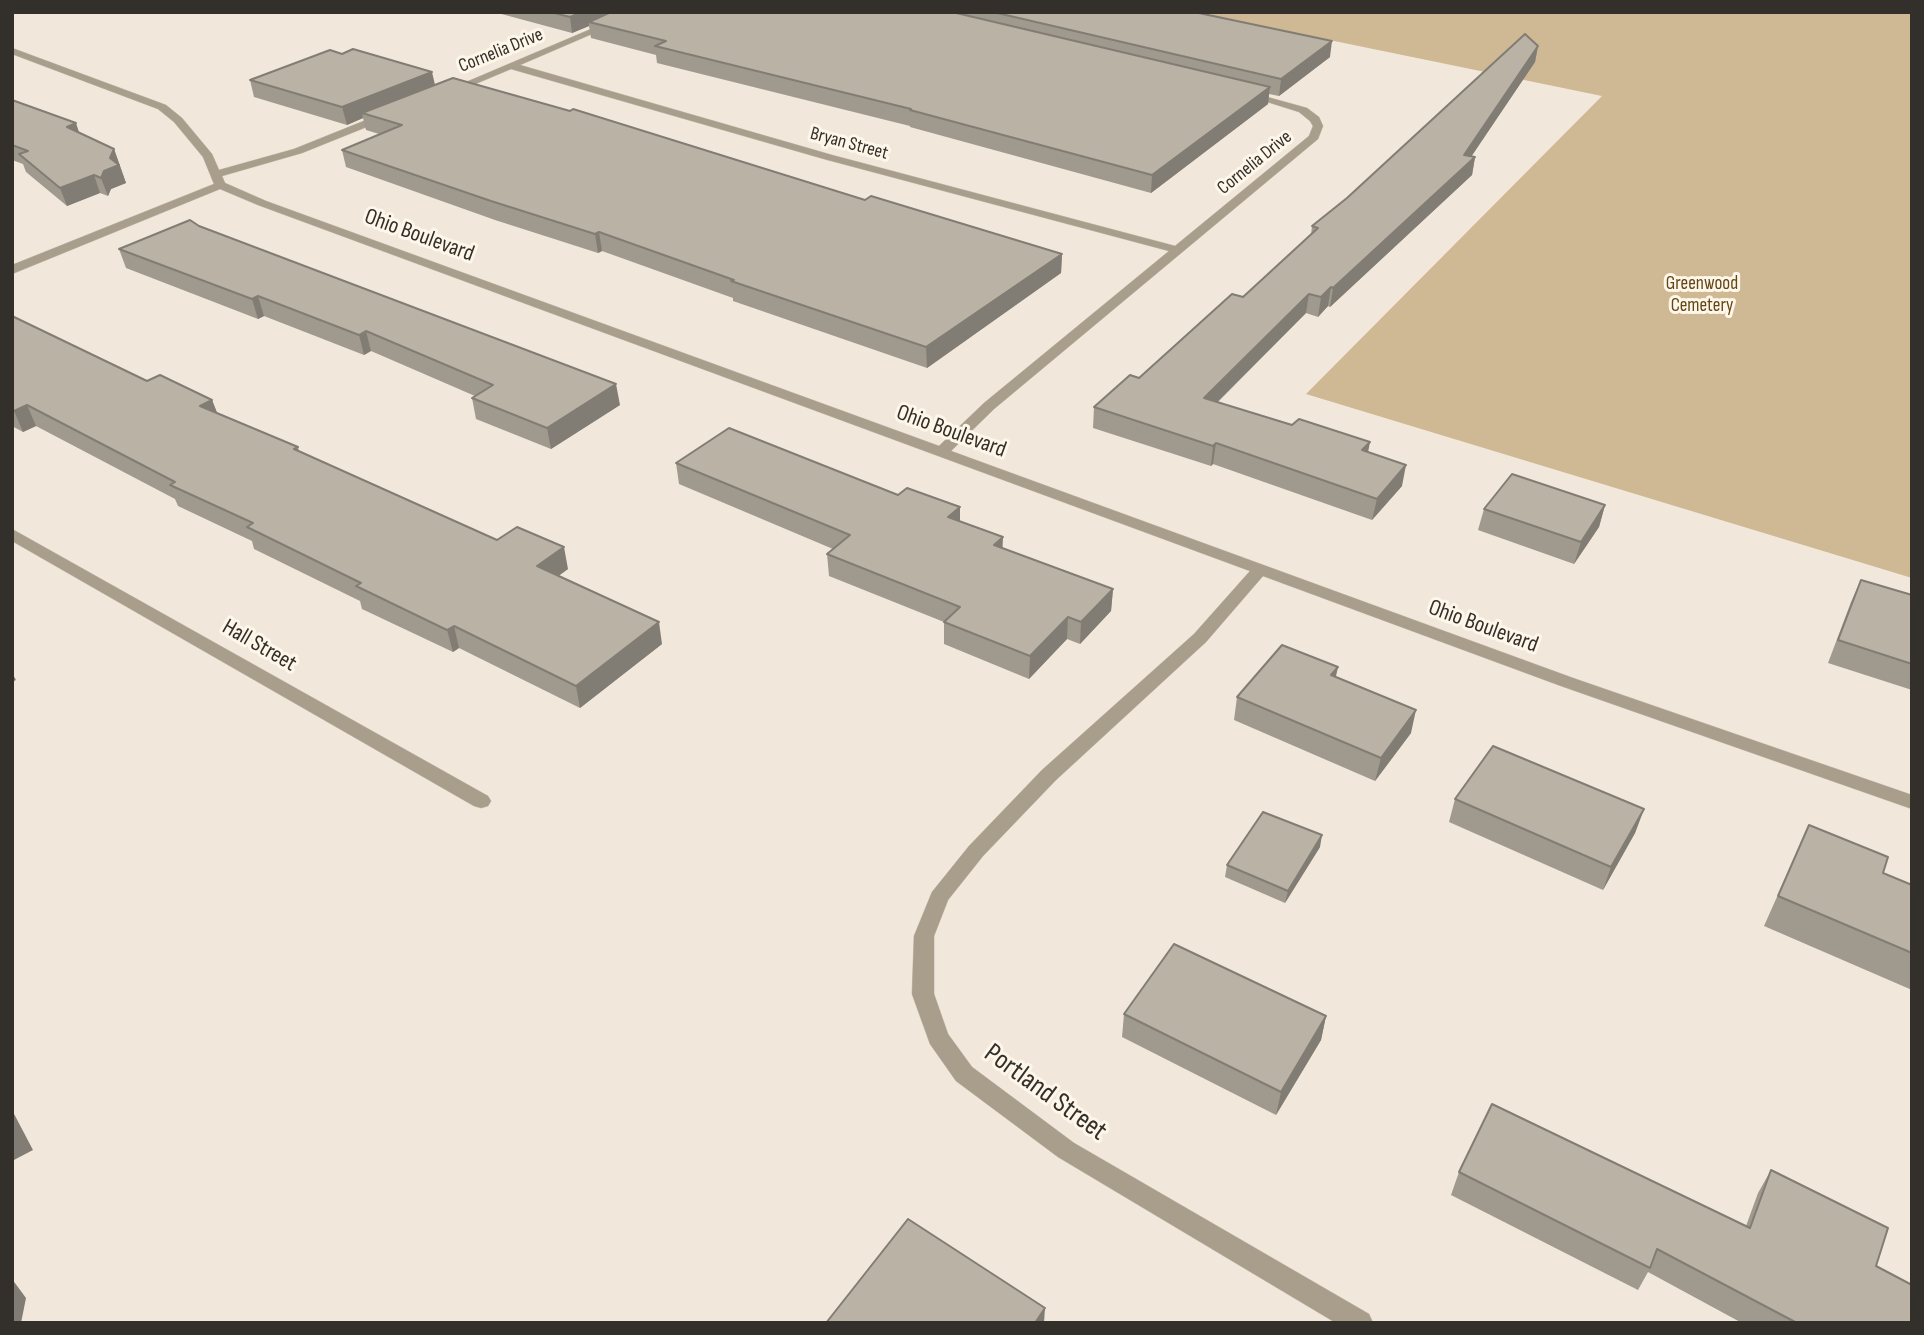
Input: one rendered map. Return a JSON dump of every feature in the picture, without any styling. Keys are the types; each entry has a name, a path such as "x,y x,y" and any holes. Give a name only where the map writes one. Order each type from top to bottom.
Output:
{"street":[{"name":"Cornelia Drive","path":"436,96 639,12"},
{"path":"12,51 162,107 178,120 208,156 218,180"},
{"name":"Bryan Street","path":"512,66 828,157 1178,250"},
{"name":"Cornelia Drive","path":"941,452 989,406 1314,137 1318,127 1315,119 1303,110 1229,89"},
{"path":"12,270 218,180 399,111"},
{"name":"Ohio Boulevard","path":"218,180 275,208 1260,570 1567,682 1912,802"},
{"name":"Hall Street","path":"12,534 481,801"},
{"name":"Portland Street","path":"1260,570 1200,638 1049,775 976,851 946,888 939,898 924,936 923,993 938,1038 964,1074 1066,1150 1360,1323"}],"green space":[{"name":"Greenwood Cemetery","path":"1193,12 1912,12 1912,578 1306,394 1602,96"}],"building":[{"path":"550,12 582,12 570,17"},
{"path":"611,12 952,12 1270,87 1152,175 911,109 655,46 666,41 589,22"},
{"path":"993,12 1194,12 1332,41 1281,79"},
{"path":"1525,34 1538,46 1464,155 1475,157 1333,288 1321,297 1309,294 1204,398 1292,425 1299,419 1370,442 1362,450 1406,465 1377,499 1216,443 1213,446 1094,407 1130,375 1139,378 1232,294 1243,297 1318,228 1312,226 1347,198"},
{"path":"353,49 432,72 342,107 250,80 330,50 342,54"},
{"path":"453,78 570,111 573,109 865,200 871,196 1062,254 926,347 731,281 734,280 599,232 595,234 491,201 342,150 402,125 362,113"},
{"path":"12,100 76,123 67,127 114,149 110,158 119,165 104,171 101,178 94,175 60,188 19,154 28,151 12,145"},
{"path":"190,220 199,226 616,384 547,428 472,398 493,385 366,331 359,335 258,296 252,299 119,249"},
{"path":"12,316 147,381 160,375 212,400 200,406 298,447 294,449 497,540 517,527 564,547 537,566 659,622 576,686 454,626 447,630 356,586 361,583 247,527 253,523 170,485 175,482 27,405 12,411"},
{"path":"729,428 898,495 907,488 960,507 948,517 1003,537 994,545 1113,589 1081,622 1068,617 1030,656 944,622 960,607 827,554 850,535 676,463"},
{"path":"1512,474 1605,505 1581,542 1484,509"},
{"path":"1861,580 1912,595 1912,664 1838,640"},
{"path":"1282,645 1338,667 1331,675 1416,710 1381,758 1237,697"},
{"path":"1493,746 1644,809 1611,867 1455,799"},
{"path":"1263,812 1322,835 1288,891 1227,865"},
{"path":"1809,825 1888,857 1883,873 1912,885 1912,953 1778,896"},
{"path":"1174,944 1326,1016 1281,1092 1124,1014"},
{"path":"1492,1104 1750,1228 1771,1170 1888,1228 1876,1266 1912,1285 1912,1323 1797,1323 1657,1249 1650,1268 1459,1172"},
{"path":"908,1219 1045,1308 1035,1323 826,1323"}]}
